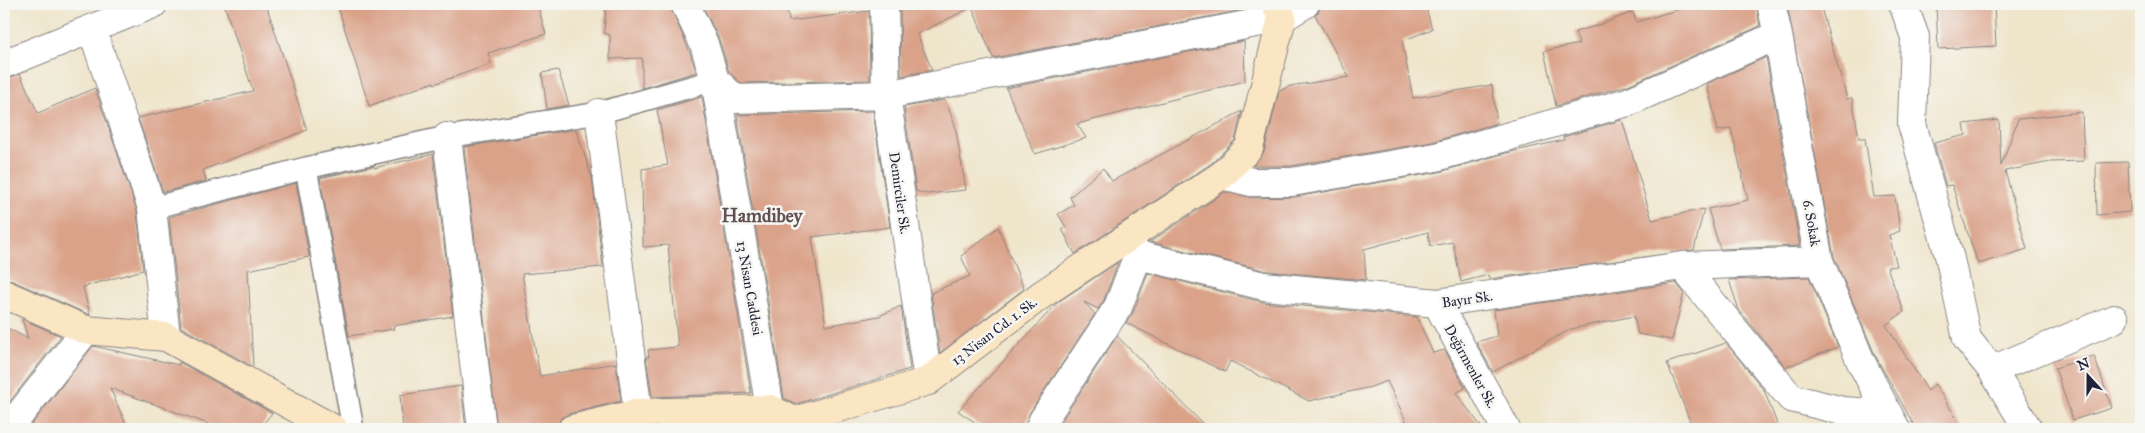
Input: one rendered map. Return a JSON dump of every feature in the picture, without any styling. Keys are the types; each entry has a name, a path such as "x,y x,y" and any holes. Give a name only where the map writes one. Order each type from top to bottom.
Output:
{"street":[{"path":"4,64 153,4"},
{"name":"13 Nisan Caddesi","path":"685,4 704,44 715,80 772,419"},
{"name":"Demirciler Sk.","path":"884,4 886,95 928,381"},
{"name":"6. Sokak","path":"1770,4 1778,35 1819,261 1861,362 1892,421"},
{"path":"1903,4 1915,37 1912,124 1950,259 1966,340 1992,370 2028,429"},
{"path":"715,80 735,100 886,95 1288,9"},
{"name":"13 Nisan Cd. 1. Sk.","path":"572,429 638,413 795,421 928,381 1041,295 1132,247 1222,175 1249,148 1288,9"},
{"path":"92,29 152,208 166,337"},
{"path":"1222,175 1252,182 1292,182 1436,157 1628,102 1778,35"},
{"path":"598,114 638,413"},
{"path":"447,137 482,429"},
{"path":"1049,426 1118,307 1132,247"},
{"name":"Bayır Sk.","path":"1132,247 1264,286 1437,303 1682,266 1819,261"},
{"path":"1682,266 1792,398 1844,412 1892,421"},
{"path":"4,294 86,330 166,337 334,429"},
{"name":"Değirmenler Sk.","path":"1437,303 1506,429"},
{"path":"1992,370 2114,319"},
{"path":"6,429 13,423 86,330"}],"lane":[{"path":"152,208 306,168 447,137 598,114 715,80"},
{"path":"306,168 353,429"}],"building":[{"path":"224,4 266,4 307,130 203,170 206,181 163,192 138,118 253,91"},
{"path":"337,4 537,4 546,34 488,53 491,64 434,84 434,82 369,106"},
{"path":"702,4 770,4 770,9 787,9 789,21 869,11 870,80 741,83 729,72 719,39"},
{"path":"900,4 1244,4 1244,10 993,58 972,7 917,34 932,70 901,76"},
{"path":"1321,4 1425,4 1432,29 1402,41 1413,98 1492,85 1497,123 1432,142 1291,166 1253,166 1264,152 1279,91 1290,86 1349,77 1315,15 1319,11"},
{"path":"1697,4 1756,4 1760,26 1628,85 1556,106 1544,51 1579,44 1575,32 1633,12 1636,22"},
{"path":"1787,4 1820,4 1847,99 1852,98 1859,138 1865,138 1874,197 1895,196 1900,231 1889,235 1897,266 1887,267 1904,312 1886,325 1928,391 1935,384 1963,429 1916,429 1875,355 1834,257"},
{"path":"1936,4 1994,4 1996,46 1938,49"},
{"path":"606,6 671,9 689,50 696,72 642,88 642,58 610,59 610,35 604,33"},
{"path":"1244,41 1245,81 1077,124 1086,138 1035,154 1006,88"},
{"path":"1766,57 1800,246 1720,249 1708,209 1748,200 1731,128 1718,131 1707,84"},
{"path":"558,70 569,105 547,109 542,73"},
{"path":"20,74 38,113 95,88 137,211 143,270 83,287 90,315 8,279 4,266 4,79"},
{"path":"702,97 751,393 652,397 646,357 649,357 648,350 678,347 668,245 643,247 642,169 668,165 657,110"},
{"path":"945,100 955,125 966,190 927,194 916,191 904,107"},
{"path":"873,111 890,227 812,237 826,326 879,316 901,306 910,369 796,404 784,398 737,115"},
{"path":"1242,111 1235,140 1212,163 1075,254 1062,229 1066,227 1058,214 1074,205 1070,197 1103,168 1112,181"},
{"path":"2082,112 2084,161 2050,162 2005,171 2027,249 1978,264 1952,185 1946,186 1934,143 1966,135 1964,124 1999,120 2001,166 2018,119"},
{"path":"1622,120 1652,220 1704,209 1694,250 1489,279 1488,275 1461,282 1453,242 1430,246 1428,232 1364,249 1366,280 1267,271 1150,242 1225,192 1252,198 1295,197 1439,172 1502,154 1564,140 1563,137"},
{"path":"576,129 592,178 603,267 522,274 540,376 616,363 621,401 568,414 561,418 557,429 497,429 464,147"},
{"path":"433,154 453,316 393,326 394,329 349,336 320,178"},
{"path":"2128,162 2130,212 2097,215 2096,163"},
{"path":"296,183 309,257 248,270 253,367 181,327 169,217"},
{"path":"998,227 1024,289 940,353 931,293 970,276 961,256"},
{"path":"1118,262 1104,300 1098,309 1084,302 1095,314 1030,412 1024,429 985,429 958,411 1058,302"},
{"path":"1148,273 1262,302 1417,317 1433,353 1445,350 1465,388 1456,393 1483,429 1410,429 1387,381 1371,387 1309,401 1230,361 1225,372 1126,323 1133,313"},
{"path":"1809,277 1838,347 1786,367 1739,310 1729,280"},
{"path":"1676,283 1684,293 1672,340 1638,334 1634,316 1571,329 1493,372 1476,342 1497,336 1494,310"},
{"path":"22,319 61,336 4,409 4,326 28,339"},
{"path":"1117,336 1208,429 1056,429"},
{"path":"1726,343 1764,390 1779,429 1693,429 1667,363"},
{"path":"93,346 179,365 179,362 272,413 259,429 222,429 110,388 128,429 28,429"},
{"path":"2094,356 2112,408 2073,420 2055,368"},
{"path":"461,386 466,429 403,429 400,395"},
{"path":"715,426 717,429 640,429"}],"district":[{"name":"Hamdibey","path":"762,215"}]}
